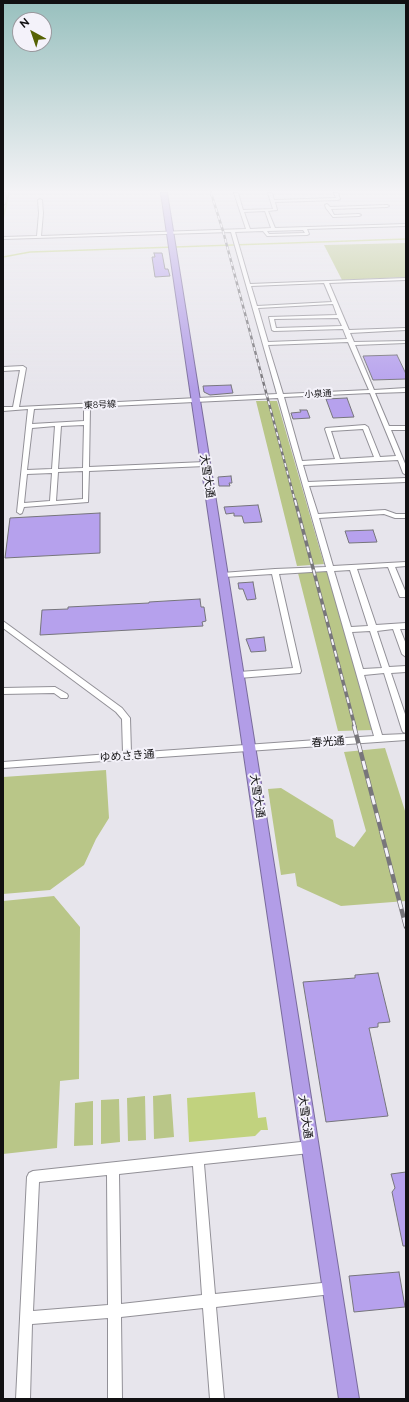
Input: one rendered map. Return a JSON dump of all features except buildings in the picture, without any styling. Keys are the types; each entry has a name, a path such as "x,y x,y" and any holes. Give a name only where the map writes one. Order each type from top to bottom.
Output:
{"highway":[{"name":"大雪大通","path":"174,258 205,464 224,574 349,1399"}],"street":[{"path":"241,258 379,739"},
{"path":"248,284 406,279"},
{"path":"326,282 373,391 406,473"},
{"path":"255,308 335,303"},
{"path":"340,316 271,318 274,330 406,329"},
{"path":"265,344 406,342"},
{"path":"3,369 23,368 16,408"},
{"name":"小泉通","path":"196,400 406,390"},
{"name":"東8号線","path":"3,409 196,400"},
{"path":"20,505 86,501 85,470 87,406"},
{"path":"20,512 31,408"},
{"path":"29,426 87,423"},
{"path":"53,502 58,424"},
{"path":"338,461 328,428 365,426 378,459"},
{"path":"388,428 406,428"},
{"path":"300,463 400,458"},
{"path":"25,472 205,464"},
{"path":"306,484 406,480"},
{"path":"315,516 385,512 395,516 406,516"},
{"path":"224,574 406,564"},
{"path":"391,565 403,595 406,595"},
{"path":"353,567 406,730"},
{"path":"239,675 297,671 275,571"},
{"path":"3,624 7,631 119,710 126,718 128,756"},
{"path":"348,630 406,626"},
{"path":"396,627 406,654"},
{"path":"360,672 406,669"},
{"path":"3,691 55,690 64,696"},
{"name":"春光通","path":"250,748 406,737"},
{"name":"ゆめさき通","path":"3,765 250,748"},
{"path":"23,1399 33,1177 310,1147"},
{"path":"198,1159 217,1399"},
{"path":"113,1169 115,1399"},
{"path":"26,1318 115,1311 332,1288"}],"shaded area":[{"path":"331,258 406,258 406,277 342,280"},
{"path":"256,401 277,401 324,564 297,566"},
{"path":"327,571 373,730 338,731 298,573"},
{"path":"385,748 406,814 406,901 341,906 297,886 295,873 281,875 268,789 281,788 333,820 336,837 354,847 366,831 344,752"},
{"path":"106,770 109,818 96,839 84,865 50,890 3,894 3,777"},
{"path":"54,896 80,927 79,1079 60,1081 57,1148 3,1154 3,901"},
{"path":"255,1092 258,1118 266,1117 268,1130 261,1130 255,1136 189,1142 187,1098"},
{"path":"171,1094 174,1137 154,1139 153,1096"},
{"path":"145,1096 146,1140 128,1141 127,1098"},
{"path":"119,1099 120,1142 101,1144 101,1100"},
{"path":"93,1101 93,1145 74,1146 75,1103"}],"railway":[{"path":"230,258 295,501"},
{"path":"295,500 355,727"},
{"path":"354,726 406,927"}]}
